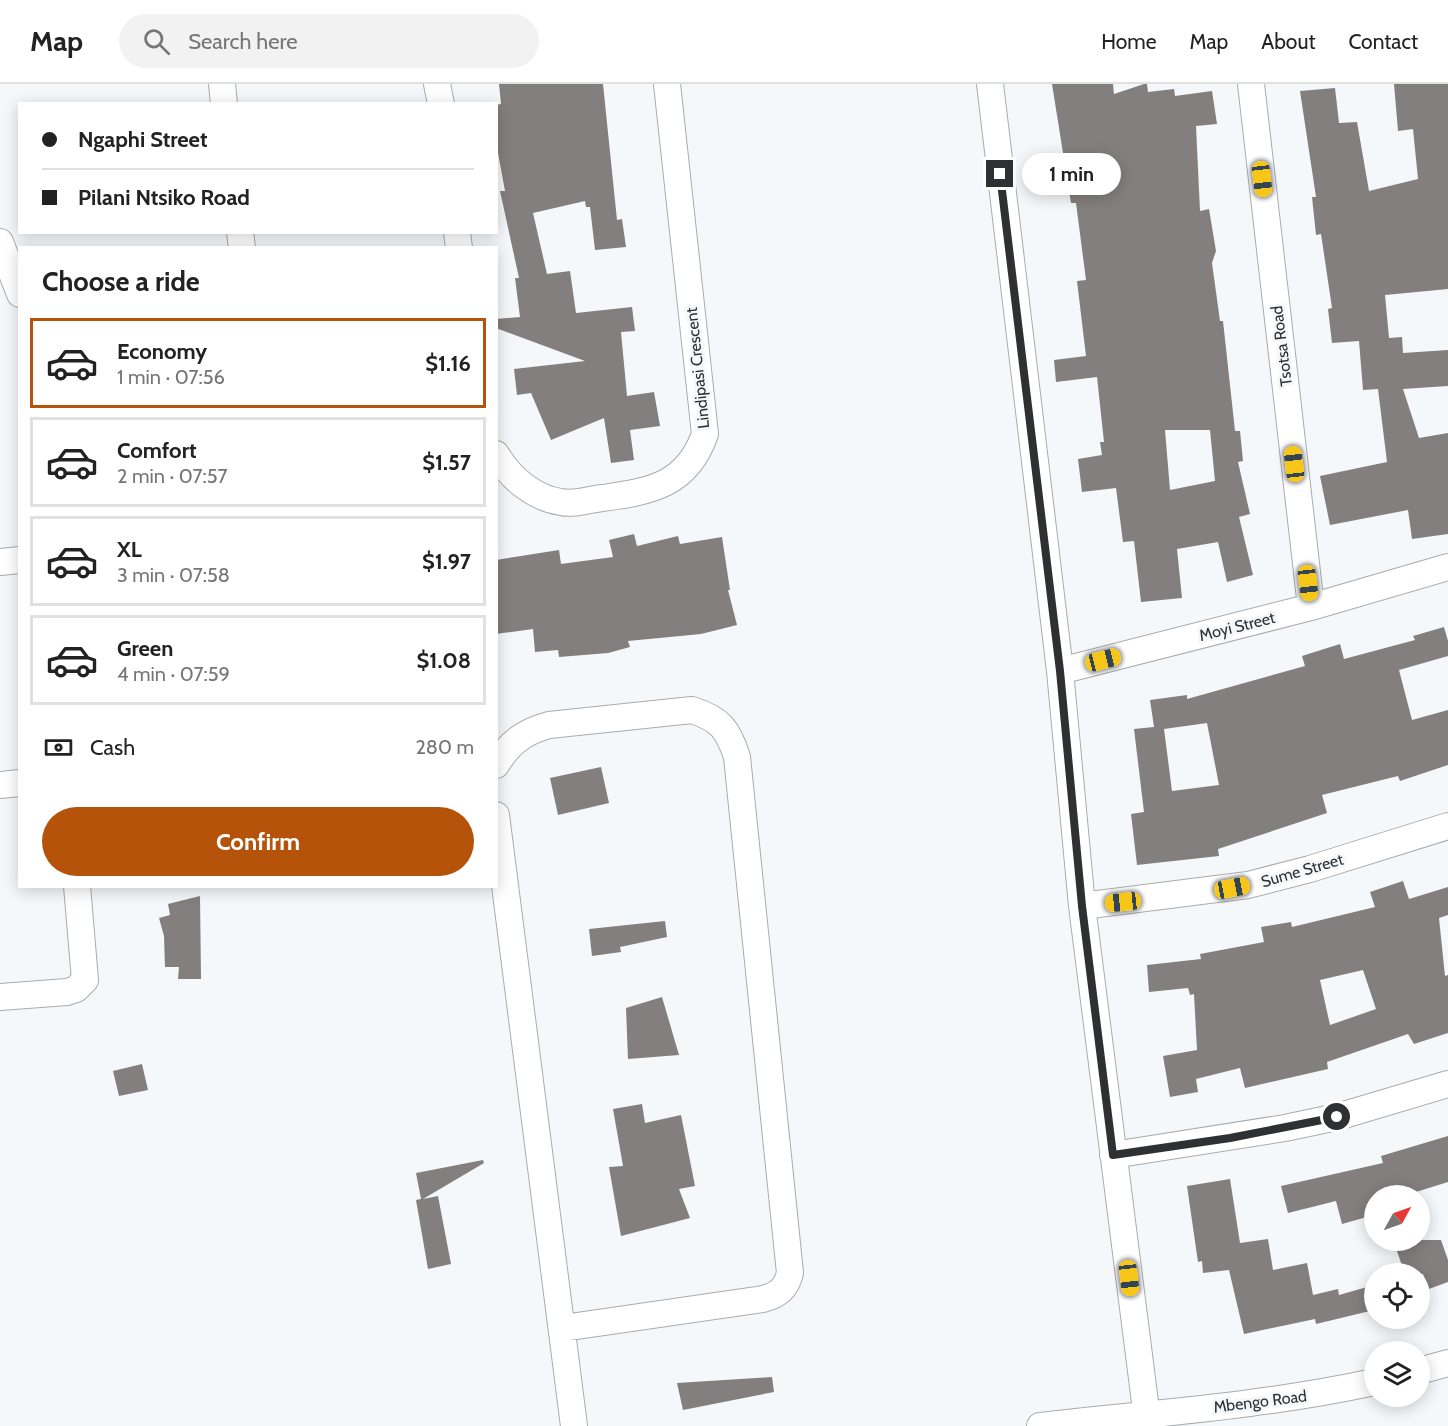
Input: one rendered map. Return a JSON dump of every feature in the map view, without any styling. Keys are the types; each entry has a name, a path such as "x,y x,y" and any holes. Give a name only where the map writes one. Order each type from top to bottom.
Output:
{"street":[{"path":"222,84 224,102"},
{"path":"437,84 441,102"},
{"name":"Lindipasi Crescent","path":"498,457 503,466 523,485 540,496 563,503 639,492 670,482 690,465 698,452 705,434 667,84"},
{"path":"990,84 1060,671 1082,906 1147,1420"},
{"name":"Tsotsa Road","path":"1251,84 1311,607"},
{"path":"0,242 18,289"},
{"path":"0,562 18,560"},
{"name":"Moyi Street","path":"1060,671 1311,607 1448,567"},
{"path":"498,762 515,740 530,730 549,725 692,710 711,716 725,728 737,757 790,1273 787,1284 776,1295 763,1299 563,1328"},
{"path":"0,785 18,783"},
{"name":"Sume Street","path":"1082,906 1248,885 1310,869 1448,826"},
{"path":"498,830 574,1426"},
{"path":"0,997 67,992 76,989 85,980 77,888"},
{"path":"1113,1155 1285,1128 1337,1117 1448,1084"},
{"path":"1430,1368 1448,1363"},
{"name":"Mbengo Road","path":"1040,1426 1147,1420 1364,1384"}],"building":[{"path":"499,84 603,84 617,220 622,219 626,247 595,250 590,207 586,207 585,201 533,213 547,274 570,271 576,313 632,307 635,331 621,332 627,396 654,392 660,426 630,430 634,460 611,463 604,418 551,440 531,393 517,395 514,369 585,361 498,329 498,319 520,317 515,278 519,278 500,191 505,191 498,153 498,105 501,104"},
{"path":"1052,84 1113,84 1114,94 1144,84 1147,84 1148,92 1174,89 1175,96 1212,91 1217,124 1196,126 1200,211 1209,209 1216,251 1212,263 1220,321 1223,321 1235,431 1240,431 1243,461 1238,462 1250,514 1239,517 1253,575 1227,582 1218,542 1177,549 1182,598 1141,602 1134,541 1123,542 1116,488 1082,492 1078,459 1102,455 1100,442 1104,442 1097,377 1056,382 1054,360 1086,356 1077,281 1086,280 1076,203 1071,203","holes":["1165,430 1210,430 1215,481 1170,490"]},
{"path":"1394,84 1448,84 1448,289 1385,295 1389,338 1402,337 1403,353 1448,350 1448,386 1403,389 1419,438 1448,433 1448,534 1412,539 1408,510 1330,525 1320,476 1387,462 1378,389 1363,390 1359,341 1332,343 1328,309 1332,308 1321,234 1316,235 1312,197 1316,197 1300,91 1335,88 1339,123 1357,122 1369,191 1418,179 1413,129 1398,131"},
{"path":"634,534 637,546 678,536 680,544 722,537 730,590 728,590 737,625 701,634 628,641 630,647 608,653 559,657 558,650 535,652 533,629 498,634 498,560 559,550 561,564 613,557 609,540"},
{"path":"1444,627 1448,641 1448,656 1399,670 1412,720 1448,710 1448,765 1400,781 1398,776 1322,795 1327,813 1218,849 1219,856 1137,865 1131,814 1144,812 1134,729 1154,727 1150,700 1187,695 1187,699 1305,666 1302,656 1340,644 1344,659 1415,640 1413,636","holes":["1207,723 1219,785 1172,791 1164,729"]},
{"path":"601,767 609,803 558,815 550,778"},
{"path":"1403,881 1409,899 1448,887 1448,915 1439,918 1445,976 1448,975 1448,1033 1414,1044 1408,1034 1327,1062 1328,1069 1245,1088 1240,1068 1196,1079 1198,1092 1170,1097 1163,1056 1197,1050 1194,994 1190,995 1188,988 1149,992 1147,965 1201,959 1200,954 1264,942 1261,927 1291,922 1292,927 1375,907 1370,892","holes":["1363,970 1376,1009 1330,1025 1320,980"]},
{"path":"200,896 201,979 178,979 179,967 165,967 164,936 159,918 170,915 168,904"},
{"path":"665,921 667,937 620,947 621,952 592,956 589,929"},
{"path":"662,997 679,1055 628,1059 626,1008"},
{"path":"142,1064 148,1090 119,1096 113,1071"},
{"path":"642,1104 645,1123 681,1115 695,1186 679,1189 690,1218 621,1236 609,1167 623,1166 613,1109"},
{"path":"1448,1136 1448,1182 1430,1188 1430,1185 1364,1185 1364,1218 1342,1224 1336,1201 1288,1213 1281,1186 1383,1163 1381,1156"},
{"path":"483,1160 484,1163 423,1199 438,1196 451,1264 428,1269 416,1200 421,1199 416,1173"},
{"path":"1230,1179 1240,1243 1268,1239 1273,1270 1307,1263 1313,1295 1338,1289 1339,1295 1364,1288 1364,1312 1316,1324 1315,1319 1244,1334 1229,1270 1203,1273 1202,1261 1198,1262 1187,1186"},
{"path":"1430,1240 1441,1240 1448,1260 1448,1282 1430,1289 1430,1263 1401,1263 1397,1251 1430,1251"},
{"path":"772,1377 774,1392 683,1410 677,1383"}],"route":[{"path":"1000,174 1010,272 1060,671 1082,906 1113,1155 1230,1138 1337,1117"}]}
